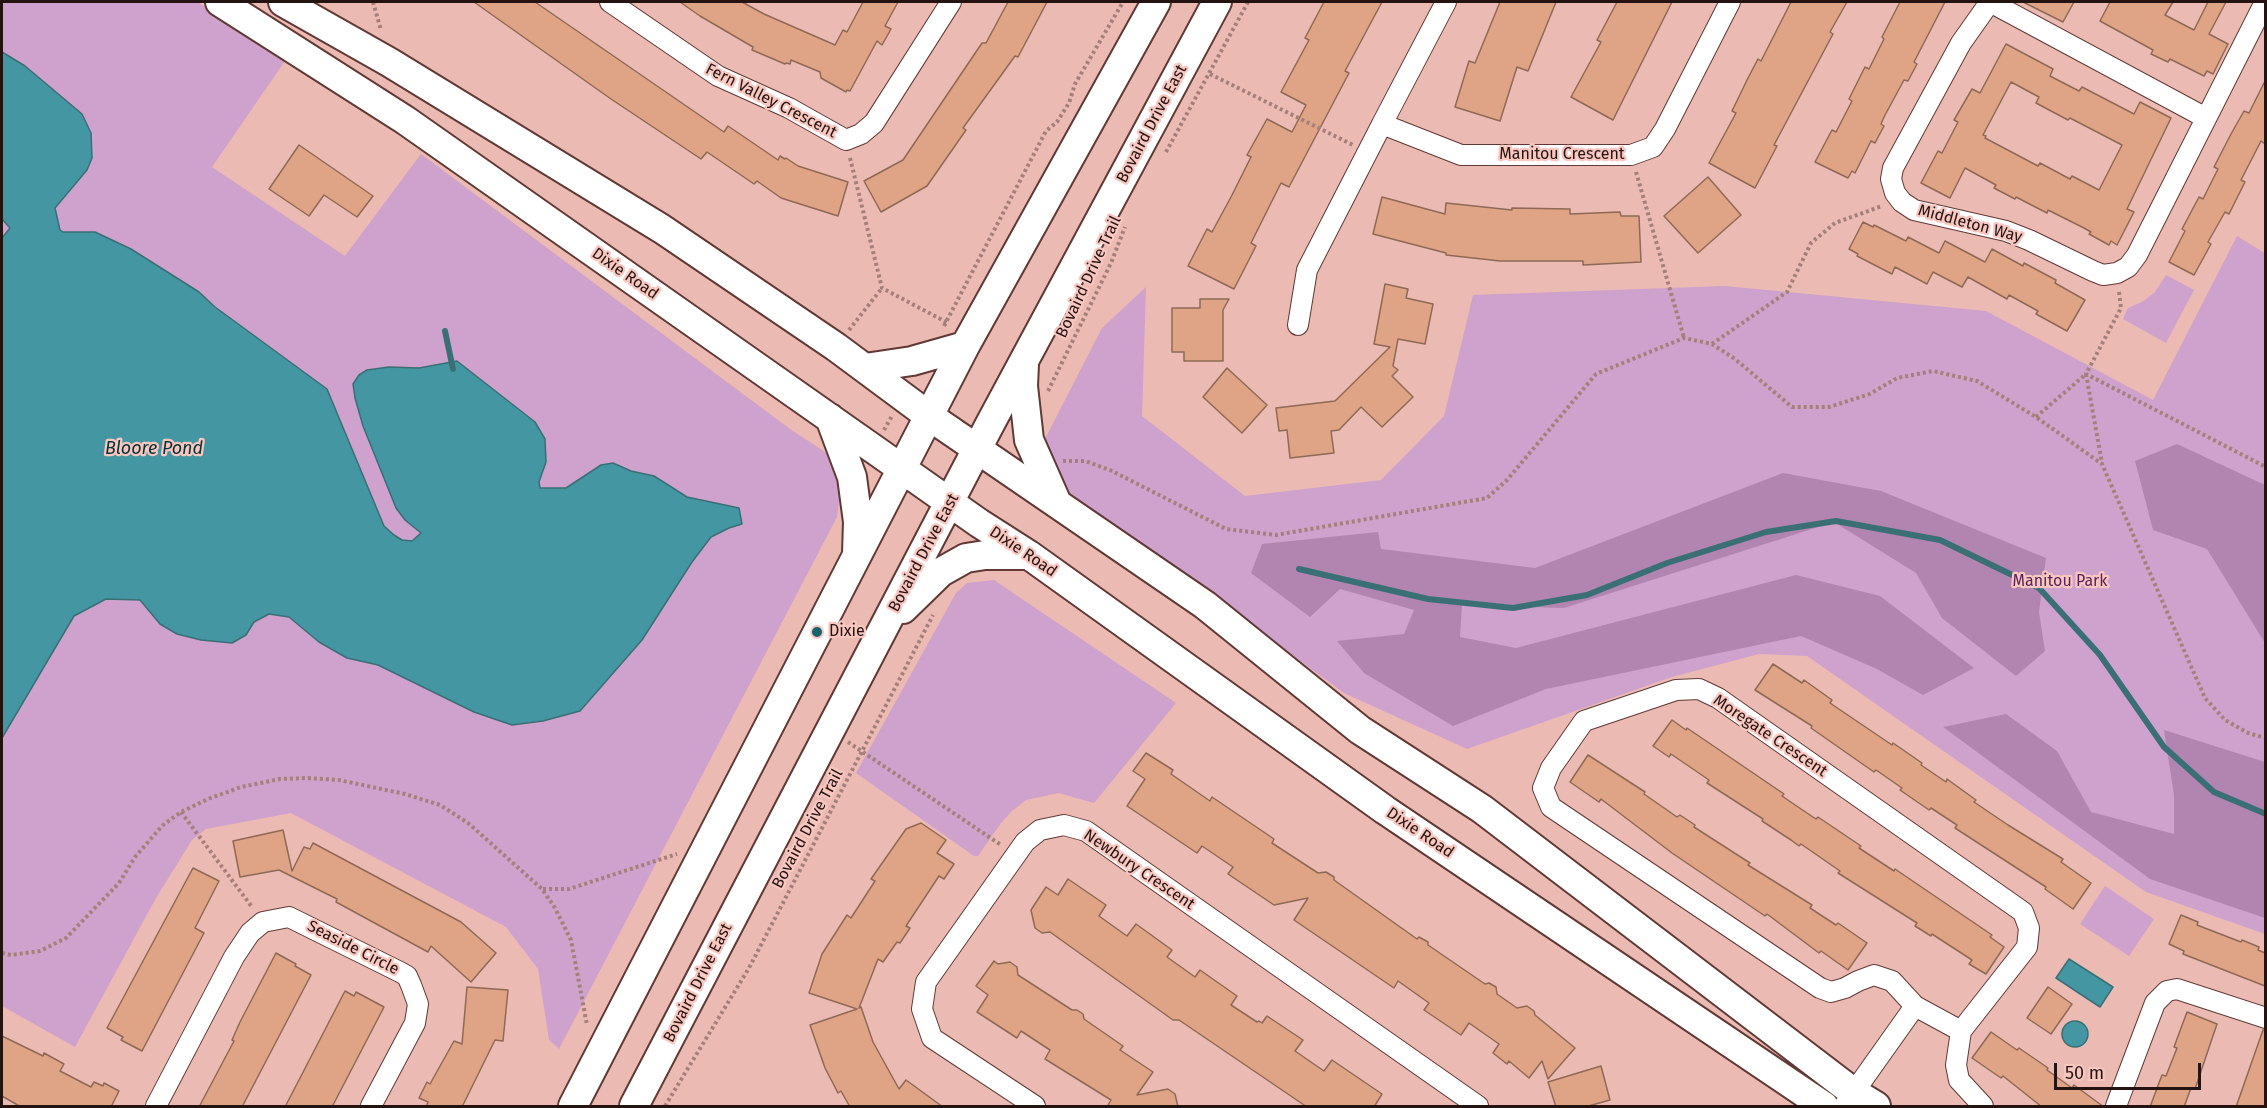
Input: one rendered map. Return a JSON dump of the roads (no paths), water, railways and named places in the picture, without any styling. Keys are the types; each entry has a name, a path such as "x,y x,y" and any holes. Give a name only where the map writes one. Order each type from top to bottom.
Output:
{"main road":[{"name":"Dixie Road","path":"220,2 414,126 1029,555 1385,810 1824,1107"},
{"path":"283,2 389,62 662,229 836,347 929,416 1205,605 1360,730 1482,809 1858,1102"},
{"path":"573,1107 965,346 1156,2"},
{"name":"Bovaird Drive East","path":"634,1107 1024,360 1217,2"},
{"path":"369,97 389,62"},
{"path":"865,368 912,361 965,346"},
{"path":"1024,360 1023,386 1029,440 1057,503"},
{"path":"830,418 852,477 858,522 857,556"},
{"path":"886,624 941,572 966,558 985,555 1029,555"}],"street":[{"name":"Fern Valley Crescent","path":"610,2 718,76 789,108 846,140 861,134 874,123 951,2"},
{"path":"1298,325 1307,270 1446,2"},
{"name":"Manitou Crescent","path":"1382,124 1461,155 1631,155 1653,147 1665,129 1730,2"},
{"name":"Middleton Way","path":"1990,2 2206,118 2137,255 2128,267 2117,273 2103,275 2006,231 1914,210 1895,194 1891,179 1893,168 1961,43 1990,2"},
{"path":"2206,118 2265,2"},
{"name":"Moregate Crescent","path":"1961,1032 1915,1006 1892,981 1874,975 1831,992 1820,988 1551,807 1543,788 1551,768 1584,721 1676,690 1699,689 1718,698 2023,912 2029,928 2027,947 1961,1032 1956,1065 1959,1080 1983,1107"},
{"name":"Newbury Crescent","path":"1035,1107 932,1038 922,1010 926,982 1025,842 1040,830 1064,825 1086,831 1478,1107"},
{"name":"Seaside Circle","path":"156,1107 234,957 250,933 263,922 289,917 407,976 416,996 418,1004 415,1023 371,1107"},
{"path":"2116,1107 2155,1003 2167,992 2177,989 2265,1018"},
{"path":"1858,1102 1915,1006"}],"water":[{"name":"Bloore Pond","path":"2,52 25,66 82,114 91,133 92,158 87,170 55,208 60,230 63,232 95,232 131,249 199,292 215,307 327,389 384,526 394,535 402,540 412,541 421,533 405,520 396,508 363,426 353,384 359,375 367,370 389,367 419,368 457,361 535,422 545,439 546,462 539,482 540,488 566,488 601,465 613,463 631,471 654,476 687,497 739,508 742,524 711,537 692,562 642,640 580,711 543,721 512,725 474,712 378,665 347,658 319,642 289,617 269,614 254,622 246,635 232,643 201,640 177,634 160,624 140,600 106,599 74,616 2,738 2,238 10,228 2,219"},
{"path":"2069,959 2113,987 2100,1007 2056,978"},
{"path":"2075,1021 2084,1025 2088,1034 2084,1043 2075,1047 2066,1043 2062,1034 2066,1025"}],"waterway":[{"path":"445,331 453,369"},
{"path":"1299,569 1428,599 1513,608 1587,595 1667,563 1766,532 1836,521 1940,540 2039,588 2100,655 2164,747 2214,792 2266,814"}],"place":[{"name":"Dixie","path":"817,632"}],"park label":[{"name":"Manitou Park","path":"2060,582"}]}
